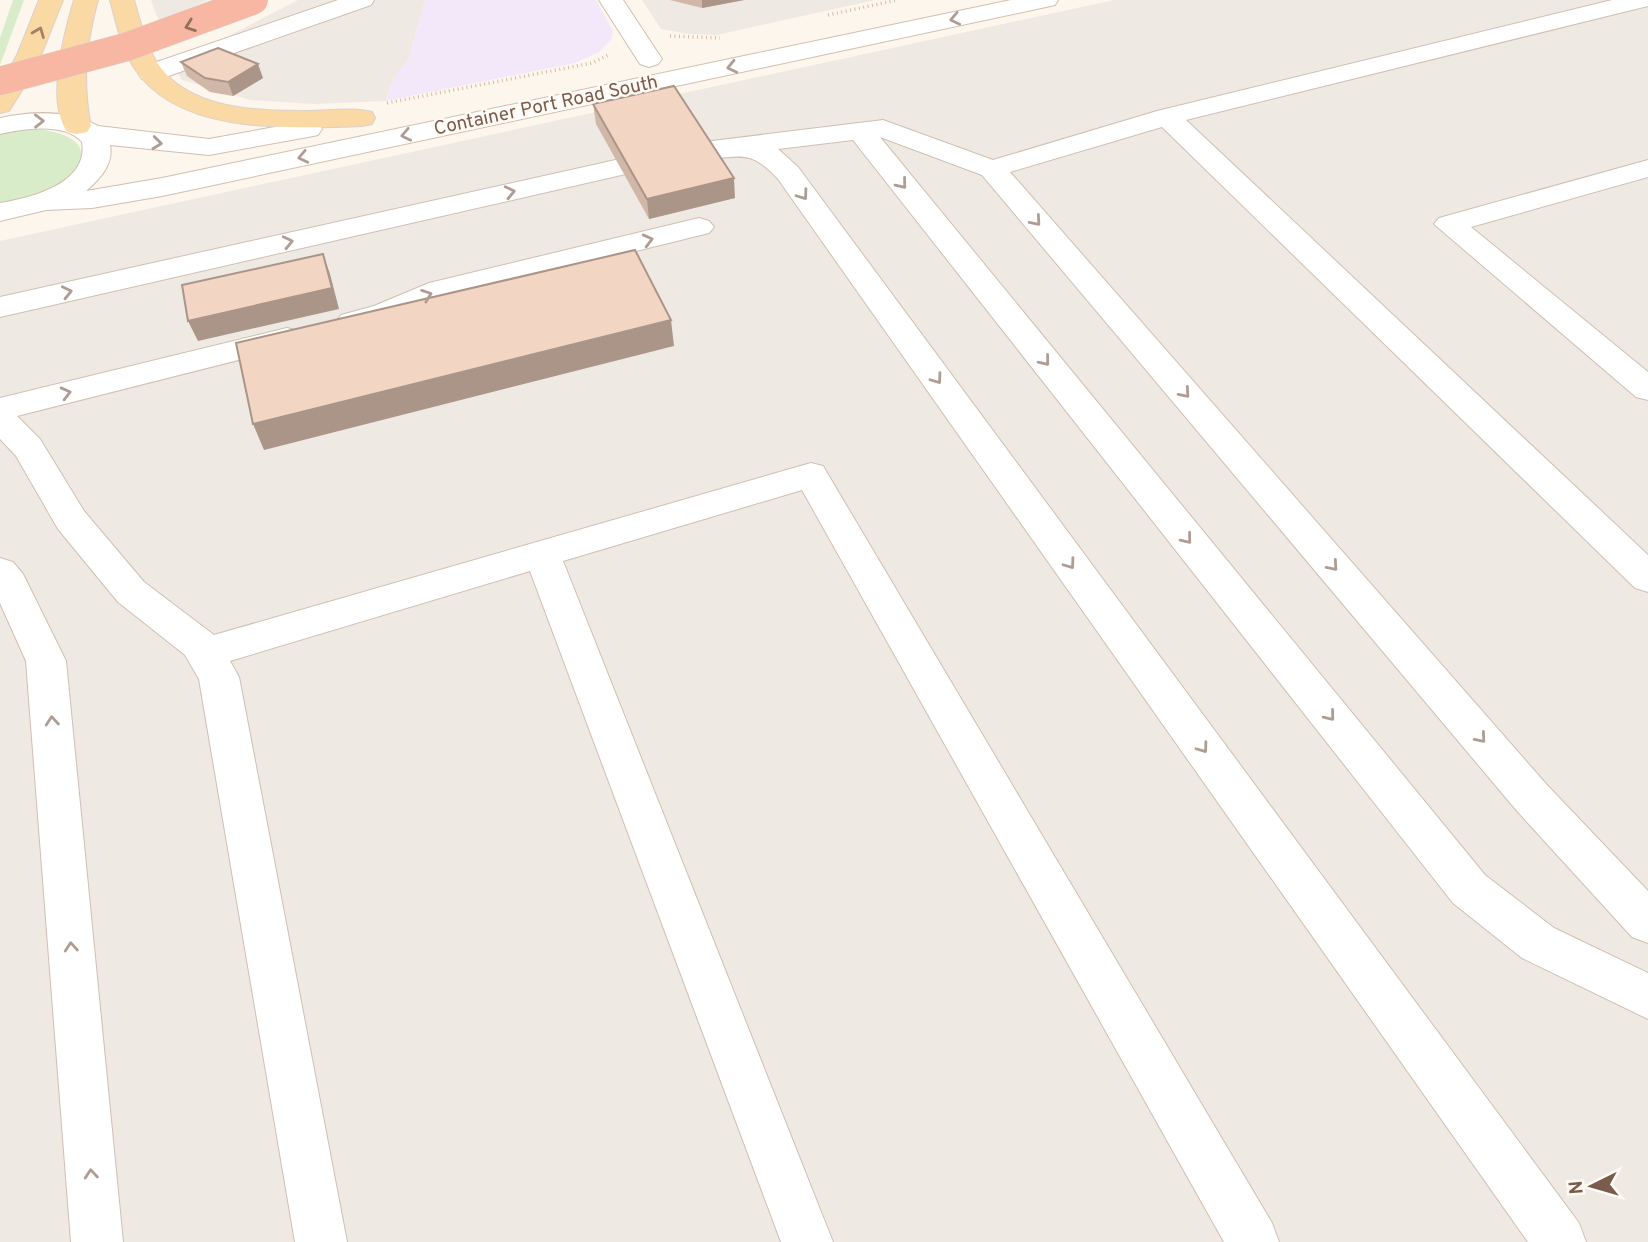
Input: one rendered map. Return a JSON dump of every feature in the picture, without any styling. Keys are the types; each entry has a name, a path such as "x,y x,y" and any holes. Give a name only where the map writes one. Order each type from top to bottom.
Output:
{"highway":[{"path":"0,81 127,47 254,0"}],"main road":[{"path":"0,105 27,60 51,0"},
{"path":"83,130 69,77 75,37 86,0"},
{"path":"122,0 138,50 151,73 180,97 208,108 247,116 285,118 376,112"}],"street":[{"path":"151,73 362,0"},
{"path":"611,0 649,59"},
{"name":"Container Port Road South","path":"618,56 649,59 930,0"},
{"name":"Container Port Road South","path":"44,201 92,199 162,187 1046,0"},
{"path":"992,169 1167,117 1643,0"},
{"path":"0,126 31,121 56,121 83,130 138,141 209,146 376,112"},
{"path":"1167,117 1648,579"},
{"path":"1560,1242 788,173 776,158 756,149 717,148 883,128 992,169 1532,798 1648,922"},
{"path":"0,212 44,201 78,183 93,167 98,154 97,142 83,130"},
{"path":"860,130 1469,890 1538,943 1648,997"},
{"path":"0,307 620,167"},
{"path":"1646,171 1449,224 1648,389"},
{"path":"0,409 362,320 440,290 699,227"},
{"path":"0,421 28,448 71,520 131,592 199,644 219,677 321,1242"},
{"path":"204,653 811,475 1253,1242"},
{"path":"542,554 807,1242"},
{"path":"0,572 10,584 46,661 96,1242"}],"path":[{"path":"823,16 897,0"},
{"path":"665,35 693,38 732,35"},
{"path":"376,112 592,63 609,55 618,56"}],"shaded area":[{"path":"151,0 208,0 159,22"},
{"path":"298,0 425,0 408,61 393,79 386,101 313,104 250,100 182,80 168,58 215,43"},
{"path":"425,0 596,0 613,31 611,40 599,52 575,63 386,101 393,79 408,61"},
{"path":"642,0 875,0 717,35 661,29"},
{"path":"1114,0 1648,0 1648,1242 0,1242 0,241"}],"green space":[{"path":"13,0 24,0 0,65 0,38"},
{"path":"34,129 51,131 74,141 80,148 81,157 77,166 68,176 47,190 27,198 0,203 0,134"}],"building":[{"path":"218,48 258,64 228,82 205,78 181,62"},
{"path":"674,86 734,178 647,199 593,104"},
{"path":"635,250 671,320 253,424 236,343"},
{"path":"323,254 332,288 188,321 182,285"}]}
